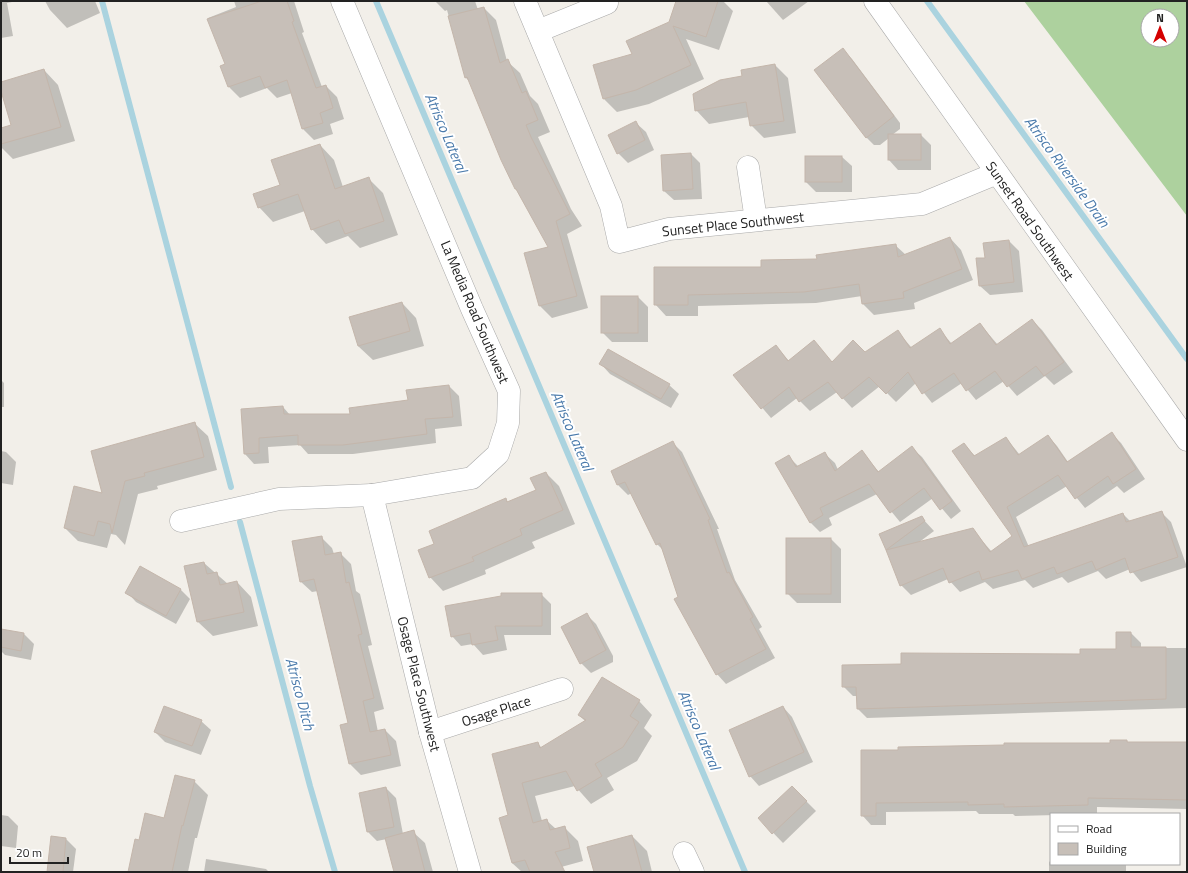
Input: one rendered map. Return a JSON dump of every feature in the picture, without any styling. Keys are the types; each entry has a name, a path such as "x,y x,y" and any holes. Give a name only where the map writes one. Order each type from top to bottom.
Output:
{"street":[{"name":"La Media Road Southwest","path":"181,521 279,499 372,495 472,478 498,454 508,423 510,391 472,309 342,1"},
{"name":"Sunset Place Southwest","path":"525,1 611,206 619,242 669,229 922,204 997,173"},
{"name":"Sunset Road Southwest","path":"875,1 1187,440"},
{"path":"538,31 607,3"},
{"path":"748,167 756,220"},
{"name":"Osage Place Southwest","path":"372,495 430,732 470,872"},
{"name":"Osage Place","path":"430,732 562,689"}],"green space":[{"path":"1024,1 1187,1 1187,216"}],"building":[{"path":"262,1 287,1 294,21 292,22 316,88 326,85 333,108 320,113 323,123 302,129 287,80 265,88 260,76 228,87 220,66 225,64 207,19"},
{"path":"676,1 718,1 706,37 673,26 691,65 636,90 603,99 593,65 632,54 626,41 669,22"},
{"path":"484,7 500,63 508,59 522,93 526,91 538,120 526,125 570,214 556,221 577,296 539,306 524,253 548,247 515,189 501,160 467,77 465,78 448,16"},
{"path":"843,48 894,116 866,138 814,70"},
{"path":"775,64 784,121 750,126 746,102 695,111 693,94 720,80 742,76 741,70"},
{"path":"44,69 61,127 1,144 1,128 11,125 1,91 1,82"},
{"path":"636,121 645,140 617,154 608,135"},
{"path":"888,134 921,134 921,160 888,160"},
{"path":"320,144 335,189 369,177 384,221 345,234 339,220 311,230 298,194 258,208 253,194 280,185 271,160"},
{"path":"691,153 693,189 663,191 661,155"},
{"path":"805,156 842,156 842,182 805,182"},
{"path":"950,237 962,269 903,292 904,298 862,304 859,284 804,292 688,295 688,305 654,305 654,267 761,267 761,260 817,259 816,255 896,244 898,257"},
{"path":"1009,240 1014,282 979,286 976,258 985,258 983,243"},
{"path":"601,296 638,296 638,333 601,333"},
{"path":"402,302 410,331 358,346 349,317"},
{"path":"1032,319 1064,362 1044,376 1036,366 1007,387 995,371 966,391 954,373 922,394 908,372 886,394 869,377 842,399 828,382 799,402 789,387 761,409 733,375 776,345 788,361 814,340 832,362 853,340 865,352 898,330 910,348 940,328 950,344 980,323 996,345"},
{"path":"608,349 670,384 661,399 599,364"},
{"path":"449,385 453,417 425,419 427,434 343,445 298,445 298,435 259,438 259,453 244,454 241,409 283,406 284,414 350,414 349,408 408,400 406,390"},
{"path":"195,422 204,457 144,473 145,476 125,481 112,533 110,524 98,521 94,536 64,528 74,486 102,493 91,451"},
{"path":"1112,432 1136,469 1113,484 1108,476 1075,499 1058,475 1007,507 1024,547 1123,513 1126,522 1162,511 1178,557 1130,573 1125,558 1096,570 1092,561 1057,574 1054,567 1022,579 1018,570 982,580 979,571 949,583 943,568 900,586 886,550 973,528 990,552 1012,536 952,451 964,443 974,456 1006,437 1018,455 1048,435 1067,462"},
{"path":"673,441 710,519 708,520 727,573 729,572 753,617 750,619 766,649 716,675 674,599 678,597 660,543 656,545 625,482 617,485 611,471"},
{"path":"912,446 952,501 940,510 924,488 890,513 869,484 820,508 823,515 810,523 775,463 789,455 796,467 825,452 835,471 862,450 878,472"},
{"path":"546,472 563,510 520,529 522,535 472,557 474,561 429,578 418,550 434,544 429,531 506,498 507,502 536,490 530,478"},
{"path":"922,516 925,521 886,550 879,534"},
{"path":"322,536 325,555 341,552 346,583 349,582 362,634 358,635 374,698 363,701 370,732 385,729 391,755 349,764 340,725 348,723 314,579 300,582 292,541"},
{"path":"786,538 831,538 831,594 786,594"},
{"path":"204,562 207,574 217,572 220,585 237,581 244,612 197,622 184,566"},
{"path":"140,566 181,589 166,616 125,593"},
{"path":"501,593 542,593 542,626 495,626 498,640 472,645 470,633 451,637 445,606 501,596"},
{"path":"587,613 606,650 580,664 561,627"},
{"path":"1,629 24,633 21,651 1,647"},
{"path":"1116,632 1131,632 1131,647 1166,647 1166,699 857,709 856,687 842,687 842,665 901,664 901,653 1080,654 1080,649 1116,649"},
{"path":"602,677 640,700 630,716 639,722 623,747 595,764 602,776 577,791 566,771 522,783 533,823 547,819 550,830 565,826 570,848 555,852 565,872 530,872 525,860 512,863 499,818 508,815 492,754 538,742 540,748 586,720 578,715"},
{"path":"164,706 202,720 192,746 154,732"},
{"path":"783,706 804,752 749,777 729,730"},
{"path":"1110,740 1127,740 1127,742 1187,742 1187,800 1088,798 1088,805 1004,807 1004,804 968,805 968,802 876,803 876,816 861,816 861,750 898,750 898,747 1004,745 1004,743 1110,743"},
{"path":"175,775 195,780 183,826 182,825 172,872 128,872 135,839 139,840 145,813 164,818"},
{"path":"792,786 807,801 772,834 758,818"},
{"path":"386,787 394,827 367,832 359,793"},
{"path":"414,830 425,872 394,872 385,838"},
{"path":"632,835 642,872 594,872 587,847"},
{"path":"51,836 66,838 63,872 47,872"}],"waterway":[{"path":"102,1 231,487"},
{"name":"Atrisco Lateral","path":"376,1 745,872"},
{"name":"Atrisco Riverside Drain","path":"927,1 1187,359"},
{"name":"Atrisco Ditch","path":"240,522 310,786 335,872"}]}
